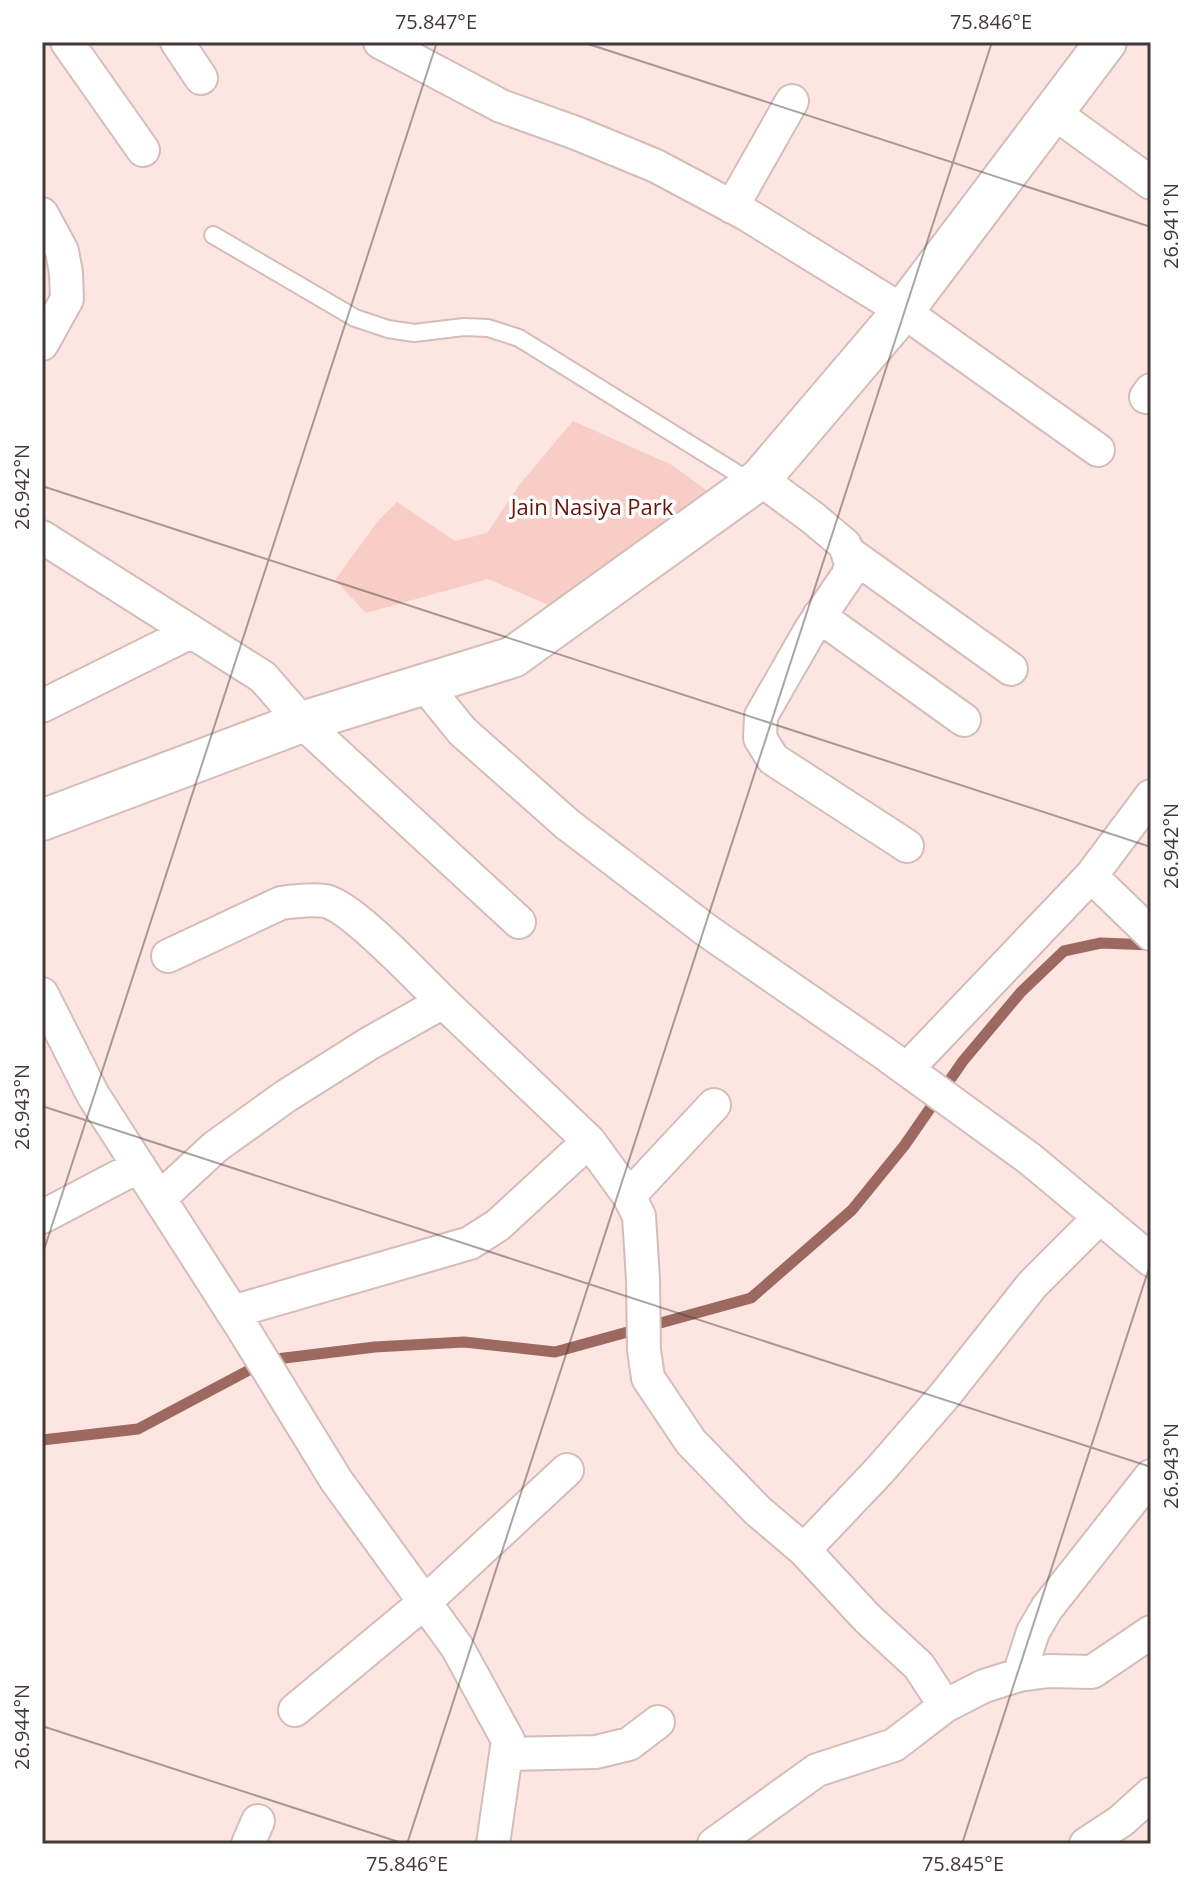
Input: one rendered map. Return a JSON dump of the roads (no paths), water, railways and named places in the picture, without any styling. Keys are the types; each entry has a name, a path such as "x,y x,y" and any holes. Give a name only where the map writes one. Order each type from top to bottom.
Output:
{"street":[{"path":"67,42 143,150"},
{"path":"177,42 201,78"},
{"path":"380,42 501,106 656,166 732,207 903,311 1098,450"},
{"path":"42,820 302,722 513,657 756,481 903,311 1104,42"},
{"path":"732,207 792,101"},
{"path":"1053,112 1151,183"},
{"path":"42,214 62,251 67,299 42,344"},
{"path":"756,481 845,545 851,564 848,575 819,616 761,716 760,738 773,759 907,846"},
{"path":"42,537 263,677 302,722 519,922"},
{"path":"849,553 1011,669"},
{"path":"819,616 964,720"},
{"path":"42,706 191,632"},
{"path":"424,684 462,731 567,824 706,930 914,1074 1030,1159 1151,1260"},
{"path":"914,1074 1091,876 1151,796"},
{"path":"1091,876 1151,934"},
{"path":"168,956 281,903 327,901 354,916 589,1141 629,1196 639,1216 644,1350 648,1378 691,1442 919,1666 945,1706"},
{"path":"42,994 93,1095 336,1480 457,1647 508,1740 493,1844"},
{"path":"160,1198 215,1147 286,1096 443,1002"},
{"path":"629,1196 714,1105"},
{"path":"237,1319 470,1243 498,1225 589,1141"},
{"path":"42,1217 139,1166"},
{"path":"804,1550 899,1449 1032,1285 1100,1217"},
{"path":"295,1710 425,1602 567,1470"},
{"path":"1019,1675 1033,1632 1047,1608 1151,1476"},
{"path":"714,1844 817,1770 894,1745 945,1706 984,1686 1019,1675 1049,1671 1092,1672 1151,1632"},
{"path":"506,1754 596,1752 629,1744 658,1722"},
{"path":"1086,1844 1123,1832 1151,1794"}],"lane":[{"path":"213,235 355,318 388,329 414,333 464,327 488,328 519,338 756,481"}],"waterway":[{"path":"42,1440 138,1429 268,1360 375,1347 464,1342 555,1352 751,1298 852,1210 904,1146 963,1061 1021,992 1064,951 1101,943 1151,945"}],"park label":[{"name":"Jain Nasiya Park","path":"592,506"}]}
